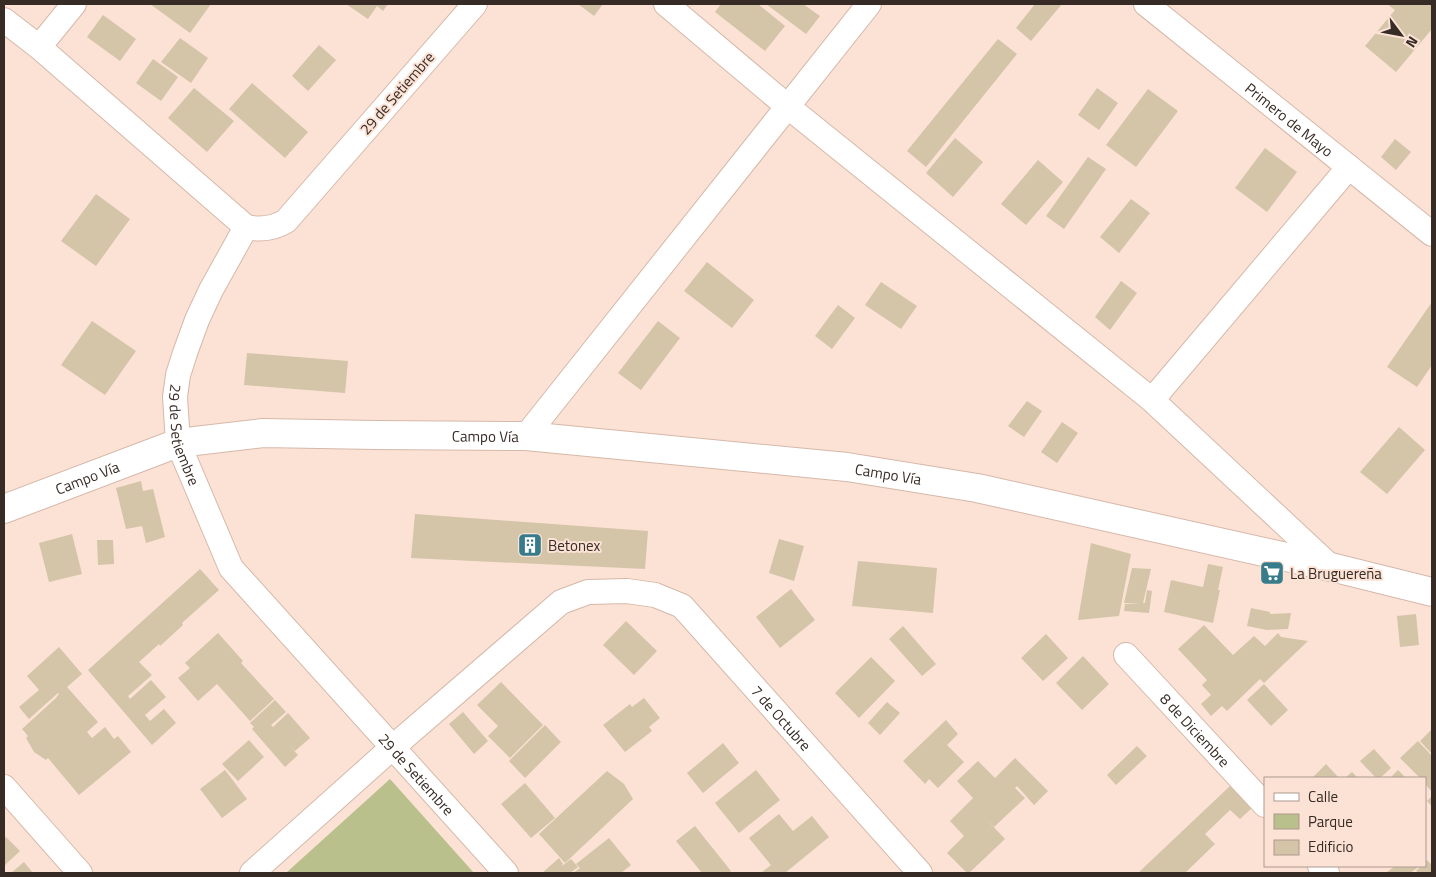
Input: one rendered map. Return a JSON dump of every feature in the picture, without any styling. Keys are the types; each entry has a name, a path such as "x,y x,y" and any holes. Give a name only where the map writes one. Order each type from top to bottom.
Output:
{"street":[{"path":"39,47 74,4"},
{"name":"29 de Setiembre","path":"475,4 286,221 279,226 270,228 256,229 246,227 211,290 197,320 178,375 176,397 178,443 231,568 506,873"},
{"path":"666,4 787,106 1152,400 1331,567"},
{"path":"526,436 868,4"},
{"name":"Primero de Mayo","path":"1146,4 1432,234"},
{"path":"4,20 39,47 246,227"},
{"path":"1152,400 1349,167"},
{"name":"Campo Vía","path":"4,509 178,443 262,433 526,436 847,467 976,488 1331,567 1432,592"},
{"name":"7 de Octubre","path":"252,873 393,747 561,602 588,592 627,591 655,595 682,606 920,873"},
{"name":"8 de Diciembre","path":"1126,655 1264,804"},
{"path":"4,788 80,873"}],"green space":[{"path":"390,779 474,873 286,873"}],"building":[{"path":"150,4 211,4 190,33"},
{"path":"346,4 388,4 383,11 377,6 368,19"},
{"path":"578,4 603,4 594,16"},
{"path":"721,4 758,4 785,26 765,51 715,12"},
{"path":"766,4 803,4 820,16 806,34"},
{"path":"1035,4 1062,4 1031,41 1016,28"},
{"path":"1387,4 1432,4 1432,29 1396,72 1365,46 1395,10"},
{"path":"103,15 136,39 120,61 87,37"},
{"path":"180,38 208,58 191,83 161,62"},
{"path":"998,39 1017,54 926,167 907,151"},
{"path":"319,45 336,60 308,91 292,76"},
{"path":"153,59 178,77 161,101 136,83"},
{"path":"252,83 308,132 285,158 229,109"},
{"path":"194,88 234,121 207,152 168,118"},
{"path":"1097,88 1118,103 1099,130 1078,115"},
{"path":"1148,89 1178,111 1136,167 1106,145"},
{"path":"955,138 983,162 953,197 926,173"},
{"path":"1395,139 1411,152 1396,170 1381,157"},
{"path":"1265,148 1297,172 1267,212 1235,188"},
{"path":"1088,157 1106,169 1064,229 1046,216"},
{"path":"1038,160 1063,182 1026,225 1001,204"},
{"path":"96,194 130,219 96,266 61,241"},
{"path":"1131,199 1150,213 1119,253 1100,237"},
{"path":"707,262 754,300 732,328 684,291"},
{"path":"1121,281 1137,293 1110,330 1095,317"},
{"path":"881,282 917,306 901,329 865,305"},
{"path":"1432,302 1432,365 1417,387 1387,367"},
{"path":"838,305 855,318 832,349 815,336"},
{"path":"92,321 136,351 105,395 61,365"},
{"path":"658,321 680,338 641,390 618,373"},
{"path":"247,353 348,361 345,393 244,385"},
{"path":"1027,401 1042,411 1024,437 1008,426"},
{"path":"1062,422 1078,433 1057,463 1041,452"},
{"path":"1399,427 1425,450 1387,494 1360,472"},
{"path":"141,481 143,491 153,489 165,537 146,543 142,526 126,529 116,488"},
{"name":"Betonex","path":"415,514 648,531 645,569 411,558"},
{"path":"72,534 82,574 49,582 39,543"},
{"path":"779,539 804,546 794,581 769,573"},
{"path":"97,540 113,540 114,564 98,565"},
{"path":"1091,543 1131,554 1119,616 1078,620"},
{"path":"858,561 937,568 933,613 852,606"},
{"path":"1208,564 1223,567 1213,623 1164,612 1171,580 1203,587"},
{"path":"1132,568 1151,569 1143,603 1145,603 1147,590 1152,591 1149,613 1124,611 1125,604 1141,603 1124,603"},
{"path":"200,569 219,590 182,623 183,625 160,646 159,644 139,662 152,675 128,696 130,699 151,680 166,697 145,715 150,721 164,709 176,723 152,745 88,670"},
{"path":"791,589 815,620 780,648 756,617"},
{"path":"1251,608 1270,612 1270,614 1291,613 1288,629 1267,630 1247,626"},
{"path":"1416,614 1419,645 1400,647 1397,616"},
{"path":"626,621 657,651 634,675 603,645"},
{"path":"1204,625 1233,655 1254,636 1265,646 1278,633 1281,637 1308,641 1264,683 1260,679 1227,711 1222,706 1211,716 1201,704 1211,695 1202,685 1207,680 1178,649"},
{"path":"903,626 936,664 922,676 889,639"},
{"path":"218,633 243,661 241,663 274,699 250,721 217,684 198,701 178,678 190,668 185,663"},
{"path":"1046,634 1068,658 1043,681 1021,658"},
{"path":"59,647 82,674 67,687 98,722 87,732 92,738 105,727 114,739 118,736 131,752 79,795 48,758 46,760 34,752 26,738 28,736 22,729 59,694 29,719 19,707 39,690 27,676"},
{"path":"1083,656 1109,684 1082,710 1056,683"},
{"path":"871,657 895,681 859,718 835,693"},
{"path":"501,682 543,725 510,758 488,736 498,726 477,705"},
{"path":"1264,684 1288,710 1271,726 1247,700"},
{"path":"644,698 660,718 649,727 652,731 625,752 603,725 630,704 632,707"},
{"path":"275,700 286,712 271,725 273,727 288,713 310,738 295,751 288,744 298,755 285,767 252,729 254,727 250,723"},
{"path":"887,702 900,713 880,735 868,723"},
{"path":"463,712 488,741 474,754 449,724"},
{"path":"946,720 958,734 947,745 964,762 938,788 929,779 925,784 903,761"},
{"path":"545,725 561,742 525,778 509,761"},
{"path":"1432,729 1432,754 1420,741"},
{"path":"249,740 264,757 238,781 222,764"},
{"path":"1418,741 1432,756 1432,792 1426,785 1426,777 1419,777 1400,758"},
{"path":"723,743 739,763 703,793 687,773"},
{"path":"1137,746 1147,756 1116,785 1107,775"},
{"path":"1374,749 1391,768 1381,777 1375,777 1360,761"},
{"path":"1015,758 1048,791 1034,805 1017,786 1015,788 1025,798 994,827 984,817 1005,839 967,873 947,853 964,836 950,821 973,798 957,781 978,761 995,778"},
{"path":"1326,764 1338,777 1313,777"},
{"path":"225,770 247,799 222,818 200,789"},
{"path":"756,770 780,800 739,833 715,803"},
{"path":"1398,770 1405,777 1391,777"},
{"path":"607,771 624,784 633,799 565,863 539,834"},
{"path":"1352,772 1357,777 1346,777"},
{"path":"525,783 555,818 531,838 501,804"},
{"path":"1230,786 1252,808 1240,819 1230,810 1205,834 1215,844 1185,873 1138,873"},
{"path":"1432,796 1432,806 1427,801"},
{"path":"779,814 793,831 812,816 829,837 785,873 761,873 771,865 749,838"},
{"path":"695,826 731,871 728,873 702,873 676,841"},
{"path":"6,837 20,851 5,865 4,839"},
{"path":"609,838 631,865 621,873 573,873 580,868 576,864"},
{"path":"559,858 563,864 562,866 571,859 578,867 570,873 542,873"},
{"path":"1426,861 1432,865 1432,873 1419,873 1416,871 1420,867 1426,867"},
{"path":"24,862 33,873 11,873"},
{"path":"1394,867 1419,867 1410,873 1386,873"}],"place":[{"name":"Betonex","path":"530,545"},
{"name":"La Bruguereña","path":"1272,573"}]}
